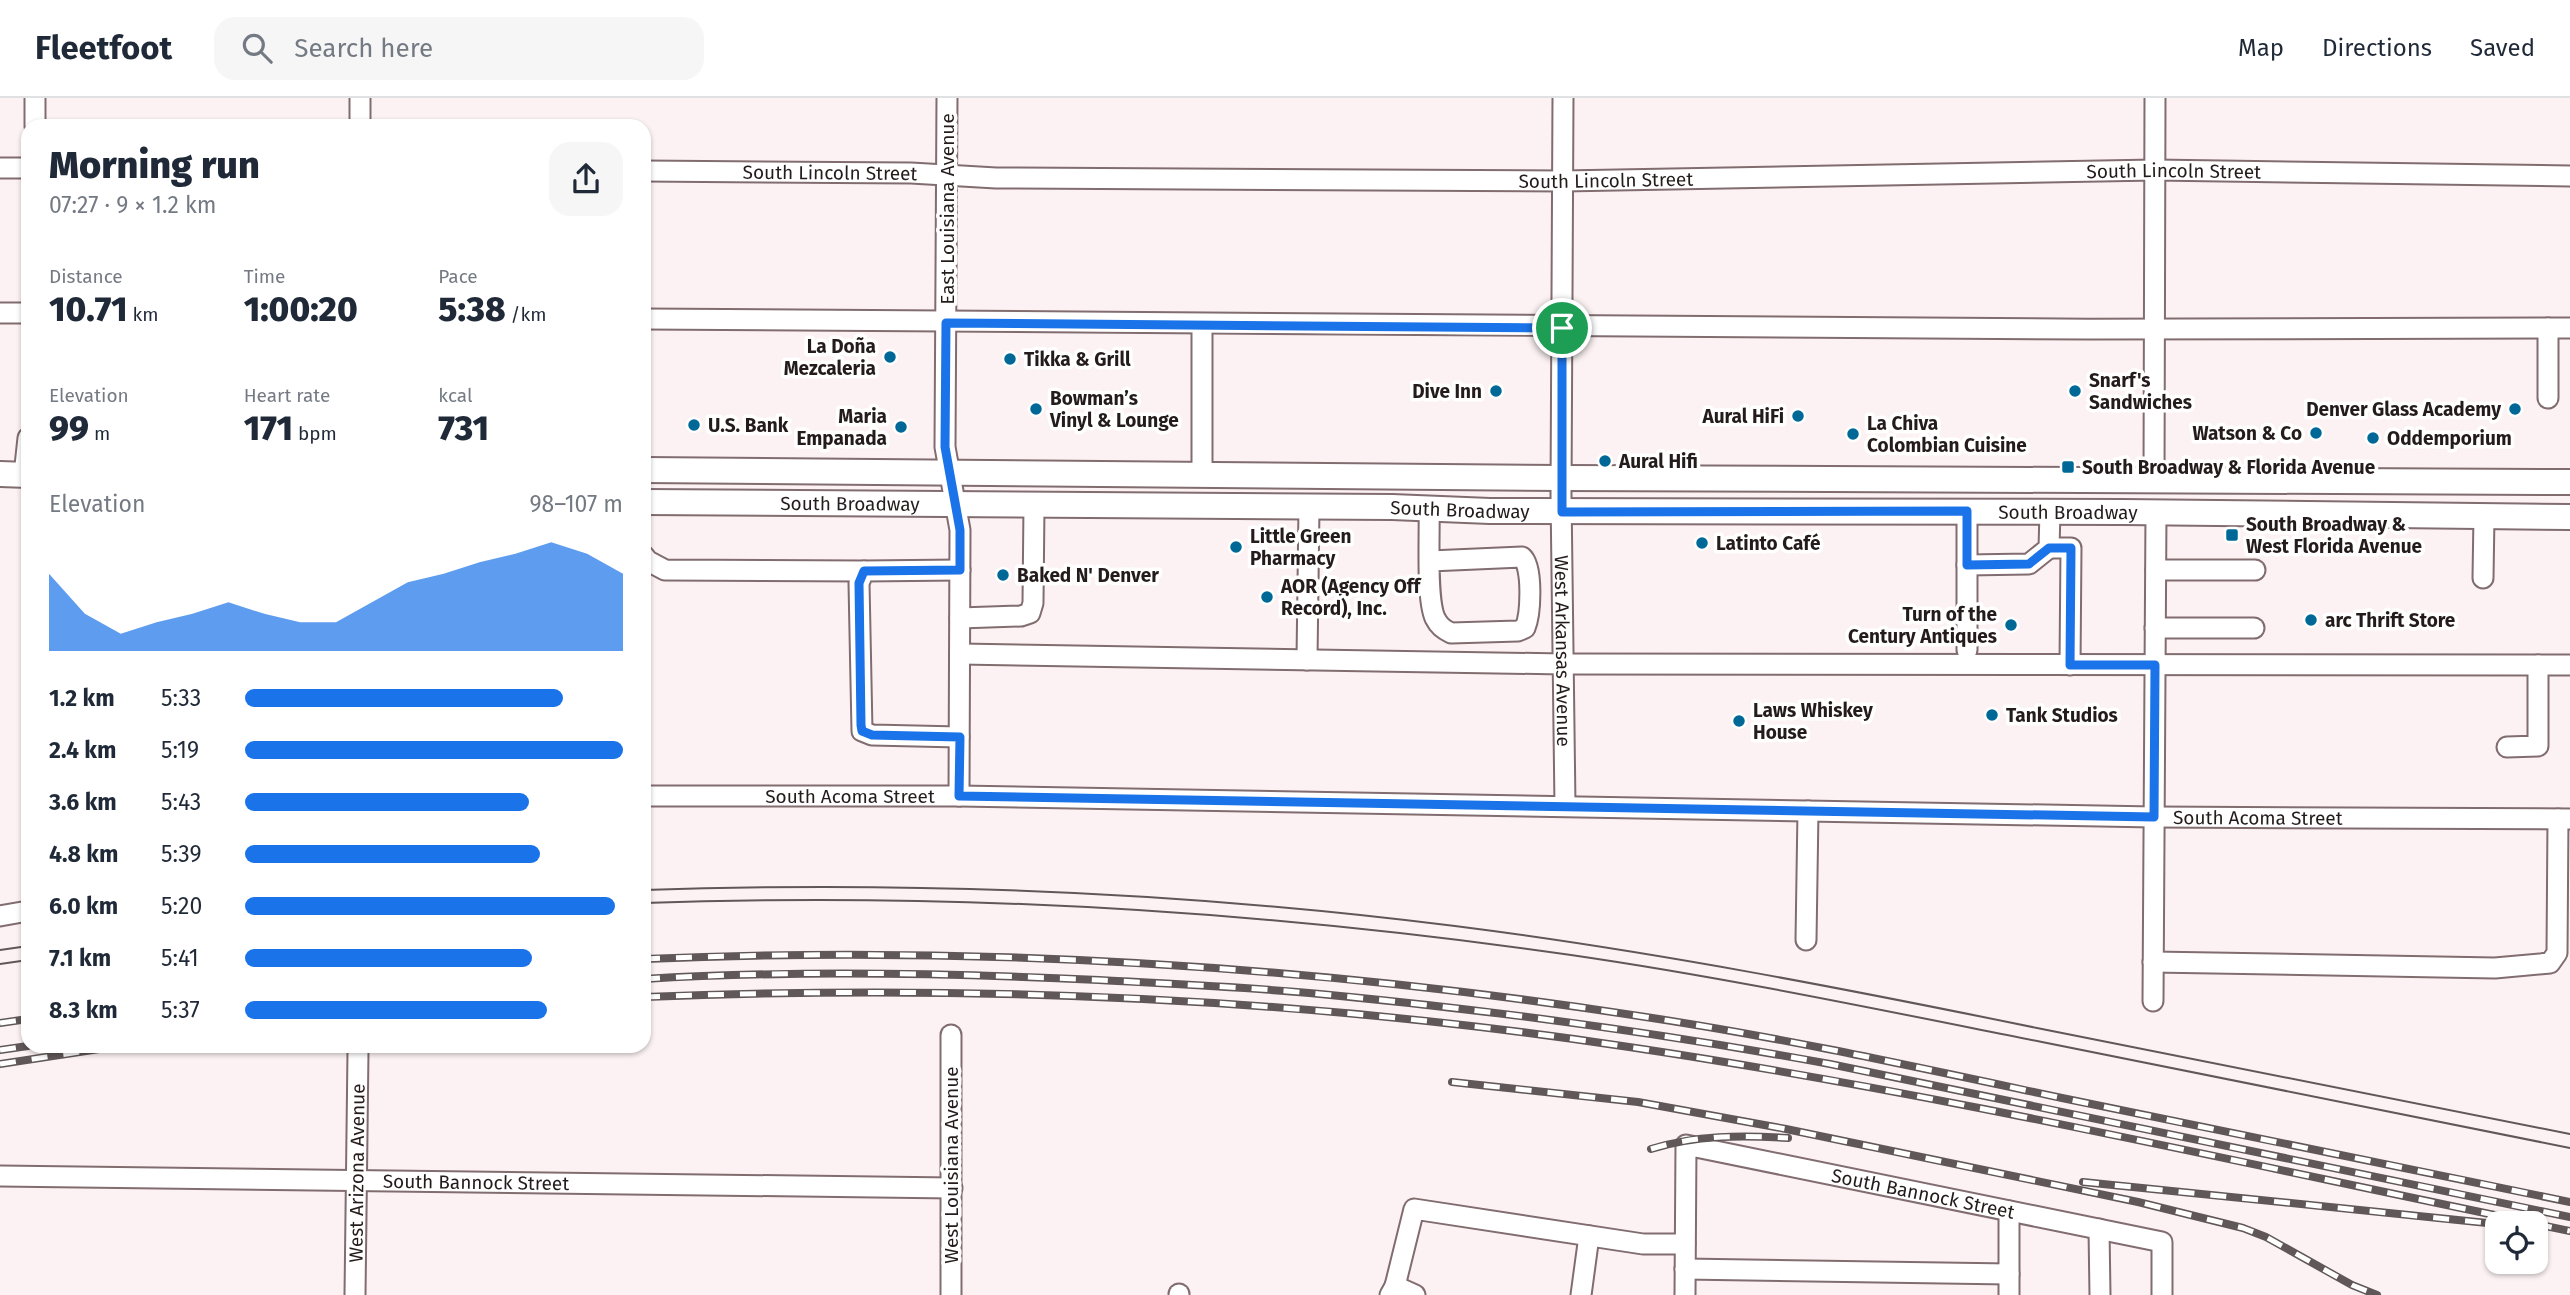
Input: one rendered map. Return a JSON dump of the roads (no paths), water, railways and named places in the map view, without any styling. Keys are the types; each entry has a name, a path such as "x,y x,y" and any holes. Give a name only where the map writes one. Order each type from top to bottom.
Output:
{"main road":[{"name":"South Broadway","path":"651,470 952,488 1034,505 1429,509 1561,495 2154,479 2570,482"},
{"name":"South Broadway","path":"651,502 1202,473 1561,495 1967,511 2570,517"}],"street":[{"path":"35,98 35,119"},
{"path":"360,98 360,119"},
{"name":"East Louisiana Avenue","path":"947,98 945,447 952,488"},
{"name":"West Arkansas Avenue","path":"1563,98 1561,495 1565,806"},
{"path":"2154,479 2155,98"},
{"path":"0,168 21,168"},
{"name":"South Lincoln Street","path":"651,171 996,178 1563,181 2155,170 2570,176"},
{"path":"0,313 21,313"},
{"path":"651,319 1562,328 2570,328"},
{"path":"1202,326 1202,473"},
{"path":"2549,328 2549,398"},
{"path":"952,488 960,530 959,796"},
{"path":"960,618 1021,616 1030,613 1033,603 1034,505"},
{"path":"1307,660 1309,506"},
{"path":"1429,509 1430,561 1431,603 1435,618 1442,628 1451,633 1518,631 1525,628 1529,618 1528,566 1522,557 1430,561"},
{"path":"1967,511 1967,650"},
{"path":"2049,548 2050,512"},
{"path":"2153,1001 2156,512"},
{"path":"2483,578 2484,516"},
{"path":"1967,565 2029,564 2049,548 2071,548 2070,665"},
{"path":"651,563 665,570 960,570"},
{"path":"2156,570 2255,570"},
{"path":"864,571 859,583 862,731 872,735 960,737"},
{"path":"2155,628 2254,628"},
{"path":"960,654 1563,664 2570,666"},
{"path":"2507,747 2539,746 2538,665"},
{"name":"South Acoma Street","path":"651,796 959,796 2154,817 2564,819"},
{"path":"1806,940 1808,811"},
{"path":"2153,962 2496,968 2550,963 2557,953 2564,819"},
{"path":"0,916 21,912"},
{"name":"West Louisiana Avenue","path":"951,1035 951,1295"},
{"name":"West Arizona Avenue","path":"355,1295 358,1053"},
{"name":"South Bannock Street","path":"1685,1244 1686,1145 2162,1242 2162,1295"},
{"name":"South Bannock Street","path":"0,1176 952,1188"},
{"path":"1415,1295 1392,1290 1414,1209 1643,1244 1685,1244 1685,1295"},
{"path":"2009,1211 2010,1295"},
{"path":"2099,1229 2100,1295"},
{"path":"1581,1295 1589,1236"},
{"path":"1685,1269 2009,1274"}],"tram line":[{"path":"651,890 847,887 1050,892 1253,905 1455,926 1602,947 1823,985 2570,1134"},
{"path":"651,903 876,900 1109,908 1225,916 1456,940 1571,955 1748,984 2570,1148"},
{"path":"0,950 21,947"},
{"path":"0,964 21,961"}],"railway":[{"path":"651,959 768,955 1018,958 1268,972 1516,999 1692,1024 1798,1043 2570,1202"},
{"path":"651,979 815,974 1042,978 1293,992 1512,1015 1639,1032 1830,1064 2570,1217"},
{"path":"651,997 891,992 1015,994 1261,1006 1507,1030 1743,1065 1969,1106 2485,1213"},
{"path":"0,1023 21,1020"},
{"path":"0,1050 21,1047"},
{"path":"0,1064 73,1053"},
{"path":"1452,1082 1638,1102 1786,1129 2138,1202 2243,1228 2266,1237 2352,1285 2377,1295"},
{"path":"1651,1149 1719,1137 1788,1138"},
{"path":"2083,1182 2485,1223"},
{"path":"2548,1226 2570,1231"}],"place":[{"name":"La Doña Mezcaleria","path":"890,357"},
{"name":"Tikka & Grill","path":"1010,359"},
{"name":"Dive Inn","path":"1496,391"},
{"name":"Snarf's Sandwiches","path":"2075,391"},
{"name":"Bowman’s Vinyl & Lounge","path":"1036,409"},
{"name":"Denver Glass Academy","path":"2515,409"},
{"name":"Aural HiFi","path":"1798,416"},
{"name":"U.S. Bank","path":"694,425"},
{"name":"Maria Empanada","path":"901,427"},
{"name":"Watson & Co","path":"2316,433"},
{"name":"La Chiva Colombian Cuisine","path":"1853,434"},
{"name":"Oddemporium","path":"2373,438"},
{"name":"Aural Hifi","path":"1605,461"},
{"name":"South Broadway & Florida Avenue","path":"2068,467"},
{"name":"South Broadway & West Florida Avenue","path":"2232,535"},
{"name":"Latinto Café","path":"1702,543"},
{"name":"Little Green Pharmacy","path":"1236,547"},
{"name":"Baked N' Denver","path":"1003,575"},
{"name":"AOR (Agency Off Record), Inc.","path":"1267,597"},
{"name":"arc Thrift Store","path":"2311,620"},
{"name":"Turn of the Century Antiques","path":"2011,625"},
{"name":"Tank Studios","path":"1992,715"},
{"name":"Laws Whiskey House","path":"1739,721"}]}
